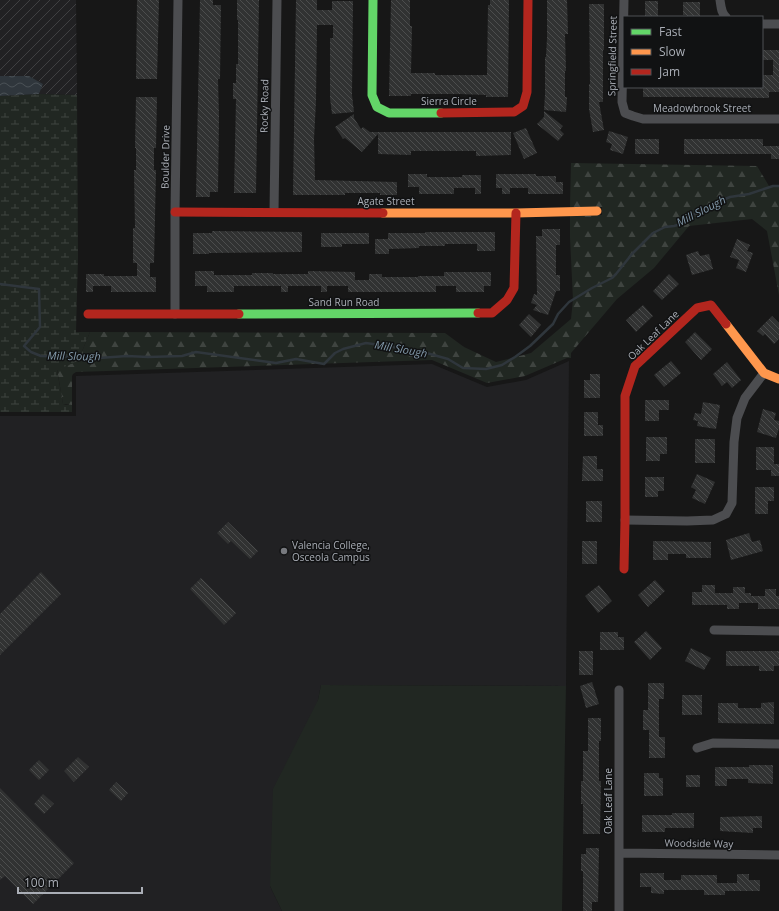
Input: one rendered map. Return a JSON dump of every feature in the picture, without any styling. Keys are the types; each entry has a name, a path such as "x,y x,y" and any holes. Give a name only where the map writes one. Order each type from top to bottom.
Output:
{"street":[{"name":"Boulder Drive","path":"175,314 178,0"},
{"name":"Rocky Road","path":"274,212 276,0"},
{"name":"Sierra Circle","path":"373,0 372,95 377,107 389,113 514,112 523,106 527,92 528,0"},
{"name":"Springfield Street","path":"624,0 624,16"},
{"path":"720,0 724,16"},
{"path":"763,24 779,24"},
{"name":"Springfield Street","path":"623,51 622,102 625,113"},
{"name":"Meadowbrook Street","path":"625,113 643,118 779,120"},
{"name":"Agate Street","path":"175,212 516,213 598,211"},
{"name":"Sand Run Road","path":"88,314 492,312 507,300 514,288 516,213"},
{"name":"Oak Leaf Lane","path":"624,569 625,396 635,366 698,308 711,305 764,373"},
{"path":"625,520 713,520 726,514 732,503 734,442 737,418 745,398 764,373 779,379"},
{"path":"714,630 779,631"},
{"name":"Oak Leaf Lane","path":"618,911 620,690"},
{"path":"698,748 713,743 779,744"},
{"name":"Woodside Way","path":"619,853 779,855"}],"shaded area":[{"path":"0,0 76,0 77,95 39,94 43,84 29,76 0,76"},
{"name":"Valencia College, Osceola Campus","path":"569,361 566,686 321,685 270,886 282,911 0,911 0,416 76,416 76,376 432,364 487,387 526,380"}],"green space":[{"path":"39,94 77,95 78,257 76,332 90,332 78,361 57,370 63,404 72,405 72,412 0,412 0,96"},
{"path":"571,163 757,166 769,186 779,186 779,295 767,231 752,219 689,226 654,268 617,299 571,353 571,358 567,358 525,376 487,383 432,360 76,372 72,376 72,405 63,404 57,369 78,361 90,332 445,333 464,347 496,362 531,353 571,319 573,300 570,216 602,215 602,207 570,207"},
{"path":"321,685 566,686 562,911 282,911 270,886 273,789 318,700"}],"water":[{"path":"0,76 29,76 43,84 39,94 0,96"}],"building":[{"path":"137,0 159,0 157,79 136,79"},
{"path":"200,0 213,0 213,5 221,5 220,79 218,79 218,192 210,192 210,197 196,197"},
{"path":"237,0 259,0 256,193 234,193 236,99 233,99 233,83 236,83 236,64 238,64"},
{"path":"296,0 317,0 317,10 332,10 332,1 353,1 352,95 354,112 332,114 330,98 330,38 333,38 333,25 317,25 314,139 315,180 397,182 397,195 380,195 380,193 345,193 345,195 293,195"},
{"path":"391,0 410,0 410,26 412,26 411,73 435,73 435,75 487,75 488,5 490,5 490,0 509,0 508,97 486,97 486,95 460,94 411,94 411,96 389,96"},
{"path":"547,0 567,0 568,34 565,34 566,112 544,110"},
{"path":"645,1 658,1 658,16 645,16"},
{"path":"683,2 700,2 700,16 683,15"},
{"path":"589,4 604,4 603,102 599,102 604,130 593,132 589,109"},
{"path":"763,50 779,50 779,92 769,92 769,98 643,97 643,88 763,88 763,75 773,75 773,60 763,60"},
{"path":"136,97 157,97 156,148 154,148 154,170 156,170 154,263 150,263 150,277 156,277 156,292 111,292 111,286 93,286 93,292 86,292 86,274 104,274 104,276 137,276 137,263 133,263 133,228 135,228 134,170 136,170"},
{"path":"544,111 563,126 560,130 564,134 558,141 537,124 544,117"},
{"path":"354,114 354,118 361,129 363,127 370,132 511,132 511,155 476,156 476,151 411,151 411,155 378,154 378,134 362,152 345,138 343,139 335,127"},
{"path":"526,128 537,153 524,159 513,133"},
{"path":"609,131 628,137 623,154 610,150 612,144 606,142"},
{"path":"635,139 659,139 659,154 635,154"},
{"path":"684,139 763,139 763,146 779,146 779,159 771,159 771,154 684,154"},
{"path":"408,174 427,174 427,177 462,177 462,175 481,175 481,194 475,194 475,188 454,188 454,194 419,194 419,187 408,187"},
{"path":"496,174 536,174 536,176 556,176 556,182 563,182 563,194 528,194 528,188 510,188 510,194 502,194 502,188 496,188"},
{"path":"542,229 560,229 560,245 556,245 556,275 560,275 560,291 556,291 548,315 533,310 537,305 531,303 534,294 537,295 536,236 542,236"},
{"path":"212,231 302,232 302,252 193,254 193,233 212,233"},
{"path":"495,232 495,251 477,251 477,244 445,244 445,246 419,246 419,248 389,249 389,254 375,254 375,239 388,239 388,233"},
{"path":"321,233 369,233 369,244 342,244 342,247 321,247"},
{"path":"737,239 750,245 747,251 753,253 746,272 736,268 739,260 730,257"},
{"path":"698,251 700,256 709,254 713,269 692,275 686,255"},
{"path":"195,271 214,271 214,275 252,275 252,273 308,274 308,271 355,272 355,280 369,280 369,274 382,274 382,277 418,277 444,276 444,272 491,272 491,286 484,286 484,292 456,292 456,286 436,286 436,292 348,292 348,286 327,286 327,292 321,292 321,286 288,286 288,292 281,292 281,286 234,286 234,292 207,292 207,286 195,286"},
{"path":"669,274 679,284 662,300 653,291"},
{"path":"643,305 653,316 636,332 626,320"},
{"path":"529,314 541,325 531,337 519,325"},
{"path":"772,316 779,323 779,339 774,344 765,334 763,336 757,331"},
{"path":"695,332 712,349 701,360 685,342"},
{"path":"671,361 681,373 664,387 654,375"},
{"path":"727,362 741,380 732,388 727,382 722,386 713,374"},
{"path":"590,374 600,374 600,398 584,398 584,380 590,380"},
{"path":"645,400 669,400 669,410 659,410 659,421 645,421"},
{"path":"703,402 720,405 716,429 697,426 698,421 693,420 695,413 701,414"},
{"path":"763,409 776,413 774,420 779,421 779,428 776,438 757,432"},
{"path":"584,412 598,412 598,425 603,425 603,436 584,436"},
{"path":"646,437 667,437 667,454 660,454 660,461 646,461"},
{"path":"695,439 715,439 715,463 695,463"},
{"path":"756,447 774,447 774,464 779,464 779,476 771,476 771,470 756,470"},
{"path":"583,456 597,456 597,469 603,469 603,481 582,481"},
{"path":"697,474 715,482 705,504 692,498 696,490 691,487"},
{"path":"645,477 664,477 664,491 658,491 658,497 645,497"},
{"path":"755,487 774,487 774,501 768,501 768,514 755,514"},
{"path":"586,501 602,501 602,522 586,522"},
{"path":"228,522 258,551 250,559 231,541 228,544 217,533"},
{"path":"749,533 752,542 760,540 763,551 731,560 726,540"},
{"path":"582,541 597,541 597,564 582,564"},
{"path":"653,541 711,542 711,558 686,558 686,554 668,554 668,560 653,560"},
{"path":"41,572 61,594 0,655 0,614"},
{"path":"201,578 236,613 224,625 190,589"},
{"path":"655,580 665,591 648,607 638,595"},
{"path":"599,585 612,601 598,613 585,596"},
{"path":"702,585 715,585 715,593 733,593 733,587 745,587 745,593 751,593 751,596 765,596 765,589 776,589 776,596 779,596 779,609 758,609 758,603 739,603 739,609 727,609 727,605 692,605 692,592 702,592"},
{"path":"646,631 662,648 650,660 634,642"},
{"path":"600,632 618,632 618,637 624,637 624,650 600,650"},
{"path":"691,648 711,658 704,670 685,661"},
{"path":"579,651 593,651 593,675 579,675"},
{"path":"726,651 779,651 779,666 774,666 774,671 759,671 759,666 726,666"},
{"path":"592,682 599,704 586,708 580,686"},
{"path":"648,683 664,683 664,699 659,699 659,737 665,737 665,758 649,758 649,730 643,730 643,710 648,710"},
{"path":"682,695 702,695 702,715 682,715"},
{"path":"774,702 774,724 718,723 718,703 738,703 738,708 761,708 761,703"},
{"path":"588,718 601,718 601,741 599,741 599,781 601,781 600,834 583,834 581,781 583,781 583,751 588,751"},
{"path":"78,757 89,767 74,782 64,771"},
{"path":"39,760 49,770 39,780 29,770"},
{"path":"749,765 773,765 773,784 748,783 748,779 727,779 727,786 715,786 715,767 749,767"},
{"path":"644,773 659,773 659,778 663,778 663,796 644,796"},
{"path":"686,775 700,775 700,787 686,787"},
{"path":"116,782 128,793 121,801 109,790"},
{"path":"0,788 74,863 33,904 5,876 0,880"},
{"path":"43,794 54,804 44,814 34,804"},
{"path":"672,813 694,813 694,828 665,828 665,832 642,832 642,815 672,815"},
{"path":"762,816 762,828 753,828 753,833 720,831 720,817"},
{"path":"586,848 599,848 598,902 592,902 592,911 583,911 583,871 581,871 581,854 586,854"},
{"path":"640,873 664,873 664,880 681,880 681,875 717,875 717,883 737,883 737,874 749,874 749,880 760,880 760,891 725,891 725,895 704,895 704,890 664,890 664,894 651,893 651,887 640,887"}],"waterway":[{"name":"Mill Slough","path":"0,284 39,289 40,327 24,346 31,352 41,356 99,358 127,356 148,357 182,356 196,352 276,363 296,359 324,364 335,353 343,349 366,343 423,352 448,359 463,368 486,369 502,365 530,346 553,324 558,314 569,302 612,278 632,254 653,233 665,227 681,224 691,216 730,197 749,194 773,186 779,186"}],"traffic: fast":[{"path":"373,0 372,95 377,107 389,113 441,113"},
{"path":"239,314 478,313"}],"traffic: slow":[{"path":"383,213 516,213 597,211"},
{"path":"726,324 764,373 779,379"}],"traffic: jam":[{"path":"441,113 514,112 523,106 527,92 528,0"},
{"path":"175,212 383,213"},
{"path":"478,313 492,313 507,300 514,288 516,213"},
{"path":"624,569 625,396 635,366 697,308 711,305 726,324"},
{"path":"88,314 239,314"}],"place":[{"name":"Valencia College, Osceola Campus","path":"284,551"}]}
